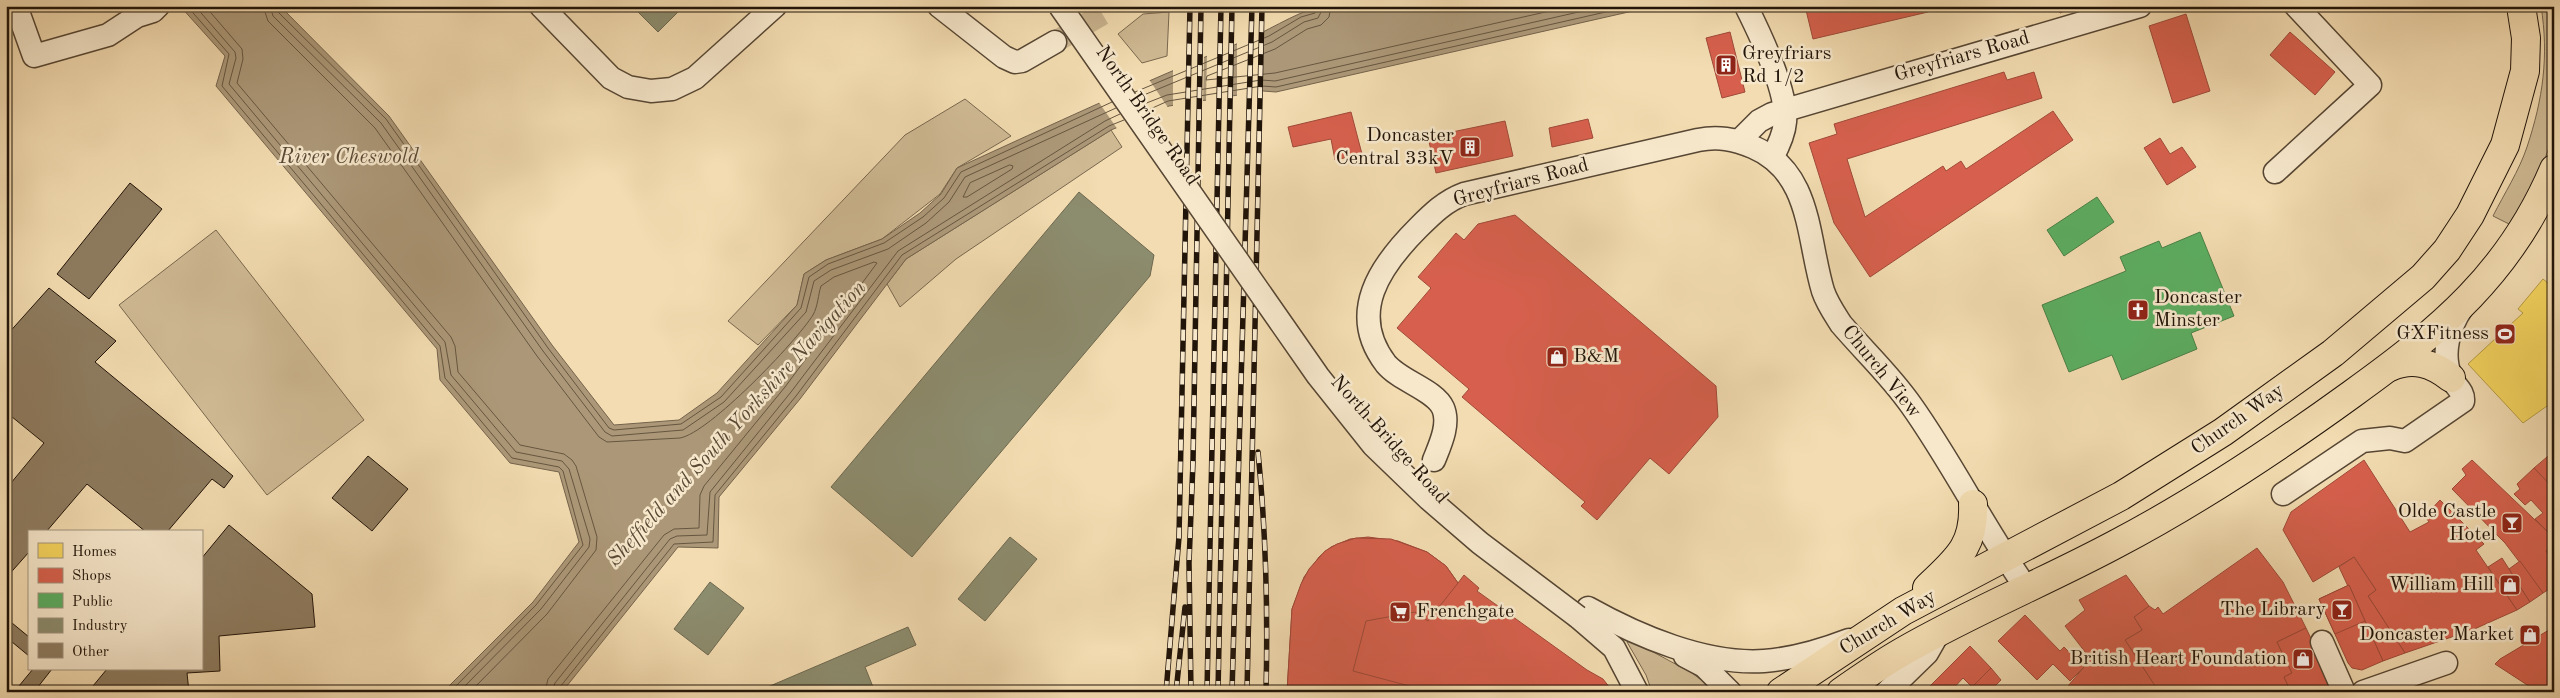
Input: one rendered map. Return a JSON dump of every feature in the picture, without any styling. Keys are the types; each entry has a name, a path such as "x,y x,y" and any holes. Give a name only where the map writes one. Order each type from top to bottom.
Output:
{"highway":[{"name":"Church Way","path":"1781,692 1903,611 2121,496 2223,432 2333,353 2423,276 2446,250 2470,215 2506,144 2525,71 2526,38 2521,6"},
{"name":"Church Way","path":"1841,692 1902,652 2117,544 2244,470 2390,367 2466,301 2515,243 2531,217 2554,169"},
{"path":"2390,367 2401,363 2422,362 2436,367 2451,378"},
{"path":"1903,611 1959,558 1969,541 1974,522 1973,504"}],"street":[{"path":"16,6 34,56 108,35 147,10"},
{"path":"541,6 610,78 628,87 651,91 672,89 695,78 775,6"},
{"path":"939,6 1004,57 1015,62 1022,61 1055,42"},
{"name":"North Bridge Road","path":"1060,6 1318,376 1373,445 1429,499 1480,543 1583,613 1651,639 1723,658 1764,661 1821,649 1879,628"},
{"name":"North Bridge Road","path":"1070,6 1319,361 1379,433 1433,492 1496,548 1583,613 1614,648 1637,692"},
{"path":"1746,6 1767,48 1785,110 1785,123 1779,147 1756,150"},
{"path":"1764,6 1767,48"},
{"name":"Greyfriars Road","path":"1434,460 1442,439 1445,415 1442,406 1436,399 1394,372 1377,350 1370,333 1369,308 1377,280 1404,243 1448,201 1473,192 1698,140 1718,138 1756,150 1759,121 1772,114 2140,6"},
{"path":"2274,172 2370,85 2296,6"},
{"name":"Church View","path":"1756,150 1787,171 1795,183 1816,251 1823,289 1832,310 1845,329 1909,402 2005,558 2027,589"},
{"path":"2282,494 2362,440 2390,438 2405,441 2463,401 2463,393 2451,378 2447,357 2447,342 2451,329 2466,301"},
{"name":"Church Way","path":"1887,692 1903,679 1927,653 1939,632"},
{"path":"1651,639 1704,666 1730,692"},
{"path":"2322,642 2344,692"},
{"path":"2363,692 2446,663"}],"shaded area":[{"path":"2541,6 2554,6 2554,126 2543,163 2511,225 2493,216 2524,156 2537,112 2541,94 2544,60"},
{"path":"1169,12 1167,56 1142,63 1118,34 1143,14"},
{"path":"965,99 1011,136 957,168 940,194 882,239 826,260 804,274 797,305 758,345 728,321 905,135"},
{"path":"1111,130 1122,147 956,259 900,307 887,284 906,259"},
{"path":"216,230 364,420 267,495 119,305"},
{"path":"1631,640 1692,673 1717,692 1652,692 1646,675 1627,642"}],"water":[{"path":"180,6 280,6 389,116 552,345 614,425 679,420 717,393 797,305 804,274 826,260 882,239 920,213 941,194 957,168 1132,88 1249,39 1310,9 1321,6 1655,6 1276,92 1263,91 1169,106 1111,130 906,259 800,399 719,497 718,548 678,547 562,692 443,692 533,602 579,542 559,472 510,463 440,380 437,349 216,86 225,56"}],"pier":[{"path":"1263,31 1262,94 1237,98 1237,41"},
{"path":"1233,43 1232,99 1206,103 1207,53"},
{"path":"1204,55 1203,103 1173,108 1173,67"},
{"path":"1148,78 1169,109 1118,130 1098,101"}],"building: Homes":[{"path":"2543,279 2554,288 2554,411 2547,406 2523,423 2468,364 2523,313 2518,309"}],"building: Shops":[{"path":"1805,6 1927,6 1928,12 1813,39"},
{"path":"2057,6 2077,6 2060,13"},
{"path":"2186,14 2210,91 2173,103 2149,26"},
{"name":"Greyfriars Rd 1/2","path":"1730,32 1745,92 1722,98 1706,38"},
{"path":"2290,32 2335,72 2315,95 2270,55"},
{"path":"2004,72 2007,80 2034,72 2042,98 1847,159 1865,217 1943,166 1946,171 1961,161 1966,169 2053,111 2073,140 1870,277 1834,223 1809,143 1837,134 1834,124"},
{"path":"1351,112 1362,154 1335,160 1331,139 1293,147 1288,127"},
{"path":"1588,119 1593,138 1552,147 1549,128"},
{"name":"Doncaster Central 33kV","path":"1505,121 1513,156 1436,173 1428,137"},
{"path":"2160,138 2170,154 2182,147 2196,167 2167,185 2144,148"},
{"name":"B&M","path":"1515,215 1716,386 1718,417 1669,474 1650,458 1597,520 1581,506 1585,502 1462,397 1469,389 1397,328 1431,288 1418,277 1456,233 1464,240 1478,224"},
{"path":"2554,451 2554,489 2534,468"},
{"path":"2364,460 2410,532 2429,522 2425,516 2440,500 2484,544 2476,550 2517,610 2472,630 2405,653 2368,596 2376,590 2354,557 2313,582 2283,530 2291,512"},
{"name":"Olde Castle Hotel","path":"2472,460 2554,538 2554,545 2546,551 2554,561 2554,586 2543,593 2505,543 2452,489 2466,475 2462,469"},
{"path":"2534,468 2554,489 2554,538 2535,519 2543,513 2531,500 2525,505 2514,494 2520,489 2517,484"},
{"name":"Frenchgate","path":"1368,537 1398,541 1427,552 1446,566 1458,583 1464,575 1479,588 1477,591 1587,670 1603,679 1610,688 1608,692 1287,692 1292,609 1304,577 1319,557 1331,547 1350,539"},
{"name":"Frenchgate","path":"1356,538 1391,539 1427,552 1446,566 1458,583 1428,621 1415,612 1366,621 1353,671 1432,692 1287,692 1292,609 1301,584 1309,569 1325,551 1337,544"},
{"path":"2554,545 2554,561 2546,551"},
{"path":"2257,548 2283,582 2306,628 2277,642 2292,673 2284,677 2291,692 2159,692 2125,640 2142,630 2134,617 2149,606 2155,610 2158,607 2163,614"},
{"path":"2354,557 2376,590 2368,596 2405,653 2383,661 2339,567"},
{"name":"William Hill","path":"2502,558 2530,602 2517,610 2488,567"},
{"path":"2520,561 2543,593 2530,602 2509,569"},
{"path":"2126,575 2149,606 2134,617 2142,630 2125,640 2159,692 2063,692 2084,667 2089,657 2065,626 2085,610 2079,600"},
{"path":"2349,585 2383,661 2362,670 2352,668 2348,663 2319,599"},
{"name":"The Library","path":"2349,585 2365,621 2335,634 2319,599"},
{"path":"2025,615 2060,651 2064,647 2084,667 2070,681 2053,664 2037,680 1998,641"},
{"path":"2554,627 2554,681 2545,692 2538,692 2495,664 2500,659"},
{"name":"British Heart Foundation","path":"2306,628 2334,687 2323,692 2291,692 2284,677 2292,673 2277,642"},
{"path":"1970,646 1991,668 1972,687 1963,678 1950,692 1924,692"},
{"path":"1991,668 2001,680 1989,692 1967,692"},
{"path":"2431,687 2443,692 2415,692 2414,690"}],"building: Public":[{"path":"2097,197 2114,222 2064,256 2047,230"},
{"name":"Doncaster Minster","path":"2200,232 2234,316 2191,333 2197,349 2122,380 2112,355 2069,372 2042,305 2126,271 2120,257 2159,241 2162,248"}],"building: Industry":[{"path":"632,6 684,6 658,32"},
{"path":"1079,192 1154,255 1150,276 912,557 831,487"},
{"path":"1010,537 1037,559 985,621 958,599"},
{"path":"710,582 744,608 708,655 674,629"},
{"path":"908,627 916,645 865,667 875,692 756,692"}],"building: Other":[{"path":"130,183 162,209 89,299 57,274"},
{"path":"49,288 116,341 95,362 233,476 224,488 212,479 169,530 144,530 87,484 48,530 28,530 28,553 6,578 6,489 44,443 6,412 6,336"},
{"path":"368,456 408,489 372,531 332,498"},
{"path":"229,525 312,594 315,627 219,636 220,671 187,673 189,692 88,692 106,670 202,670 202,558"},
{"path":"6,618 28,636 28,655 6,637"},
{"path":"32,670 51,670 34,692 14,692"}],"tunnel":[{"path":"1055,42 1103,14"}],"railway":[{"path":"1166,692 1179,537 1190,6"},
{"path":"1191,692 1189,563 1193,462 1201,6"},
{"path":"1207,692 1221,6"},
{"path":"1218,692 1232,6"},
{"path":"1232,692 1252,6"},
{"path":"1247,692 1262,6"},
{"path":"1258,452 1266,572 1266,692"},
{"path":"1176,692 1185,607"}],"place":[{"name":"Greyfriars Rd 1/2","path":"1726,65"},
{"name":"Doncaster Central 33kV","path":"1470,147"},
{"name":"Doncaster Minster","path":"2138,310"},
{"name":"GXFitness","path":"2505,334"},
{"name":"B&M","path":"1557,357"},
{"name":"Olde Castle Hotel","path":"2512,523"},
{"name":"William Hill","path":"2510,585"},
{"name":"The Library","path":"2342,610"},
{"name":"Frenchgate","path":"1400,612"},
{"name":"Doncaster Market","path":"2530,635"},
{"name":"British Heart Foundation","path":"2303,659"}],"water label":[{"name":"River Cheswold","path":"349,157"},
{"name":"Sheffield and South Yorkshire Navigation","path":"737,424"}]}
